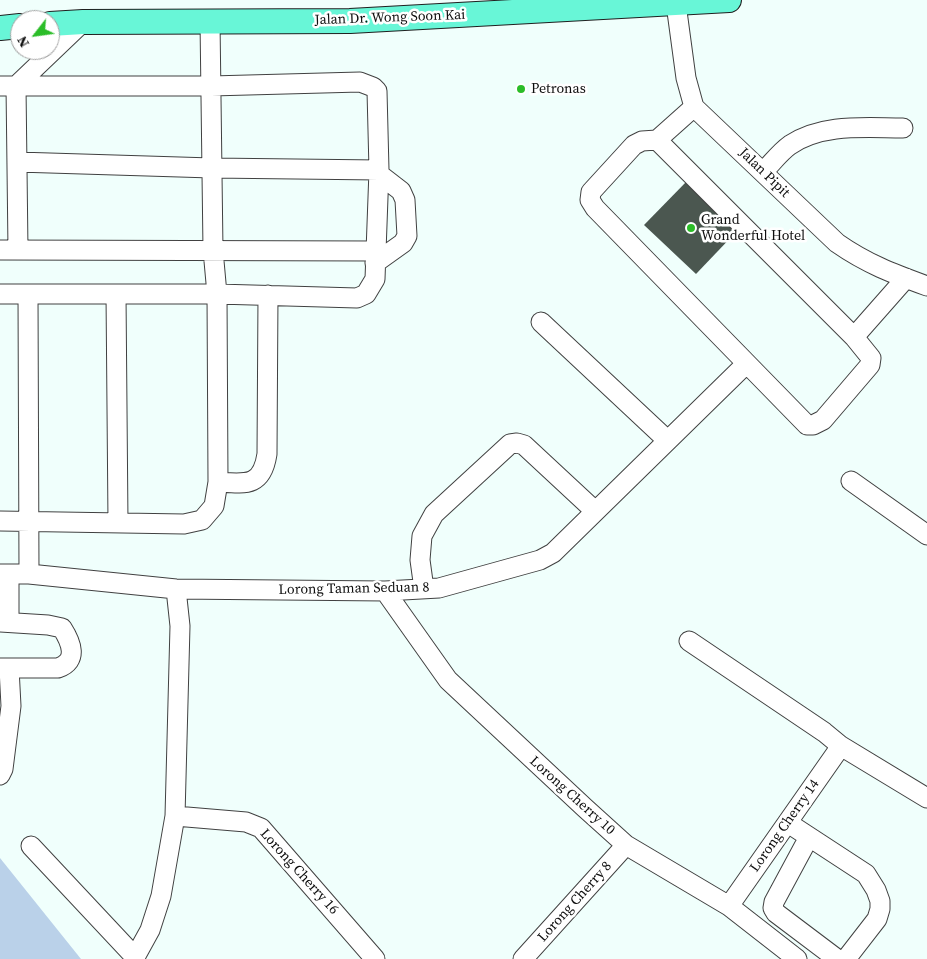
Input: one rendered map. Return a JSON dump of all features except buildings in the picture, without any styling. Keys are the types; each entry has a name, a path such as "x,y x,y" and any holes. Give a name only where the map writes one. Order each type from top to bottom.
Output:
{"main road":[{"name":"Jalan Dr. Wong Soon Kai","path":"60,23 350,20 729,0"}],"street":[{"path":"657,140 854,337 871,358 870,365 823,420 814,426 807,425 746,364 595,208 590,200 591,192 634,145 642,140 657,140 694,107 686,78 676,4"},
{"path":"0,521 184,524 202,520 214,506 218,482 217,294 214,250 210,21"},
{"path":"8,86 83,22"},
{"path":"0,294 217,294 356,298 366,294 375,279 376,257 379,172 376,91 373,87 360,82 211,86 8,86"},
{"path":"8,86 17,162 9,250 214,250 376,257 403,243 407,236 405,200 401,191 379,172 17,162"},
{"name":"Jalan Pipit","path":"694,107 837,244 859,258 927,286"},
{"path":"763,172 789,146 807,135 829,129 903,128"},
{"path":"854,337 906,278"},
{"path":"28,294 29,574"},
{"path":"116,294 118,523"},
{"path":"218,482 245,484 258,478 265,467 267,454 268,295"},
{"path":"541,322 667,440"},
{"name":"Lorong Taman Seduan 8","path":"4,574 29,574 176,589 385,591 439,588 540,560 553,553 746,364"},
{"path":"424,589 420,560 422,536 434,514 510,444 524,445 595,511"},
{"path":"851,481 927,535"},
{"path":"0,775 4,769 11,706 4,668 58,668 64,666 70,657 72,648 62,628 48,625 5,622 4,574"},
{"path":"31,846 135,958 150,930 161,896 175,816 180,626 176,589"},
{"name":"Lorong Cherry 10","path":"385,591 448,680 626,845 729,906 788,956"},
{"path":"689,641 842,746 927,798"},
{"name":"Lorong Cherry 14","path":"729,906 842,746"},
{"name":"Lorong Cherry 16","path":"175,816 246,822 260,828 375,959"},
{"path":"788,823 866,874 876,890 880,900 880,910 877,919 846,959"},
{"path":"809,837 774,902 773,908 776,914 837,959"},
{"name":"Lorong Cherry 8","path":"523,959 626,845"}],"shaded area":[{"path":"0,858 81,959 0,959"}],"place":[{"name":"Petronas","path":"521,89"},
{"name":"Grand Wonderful Hotel","path":"691,228"}]}
